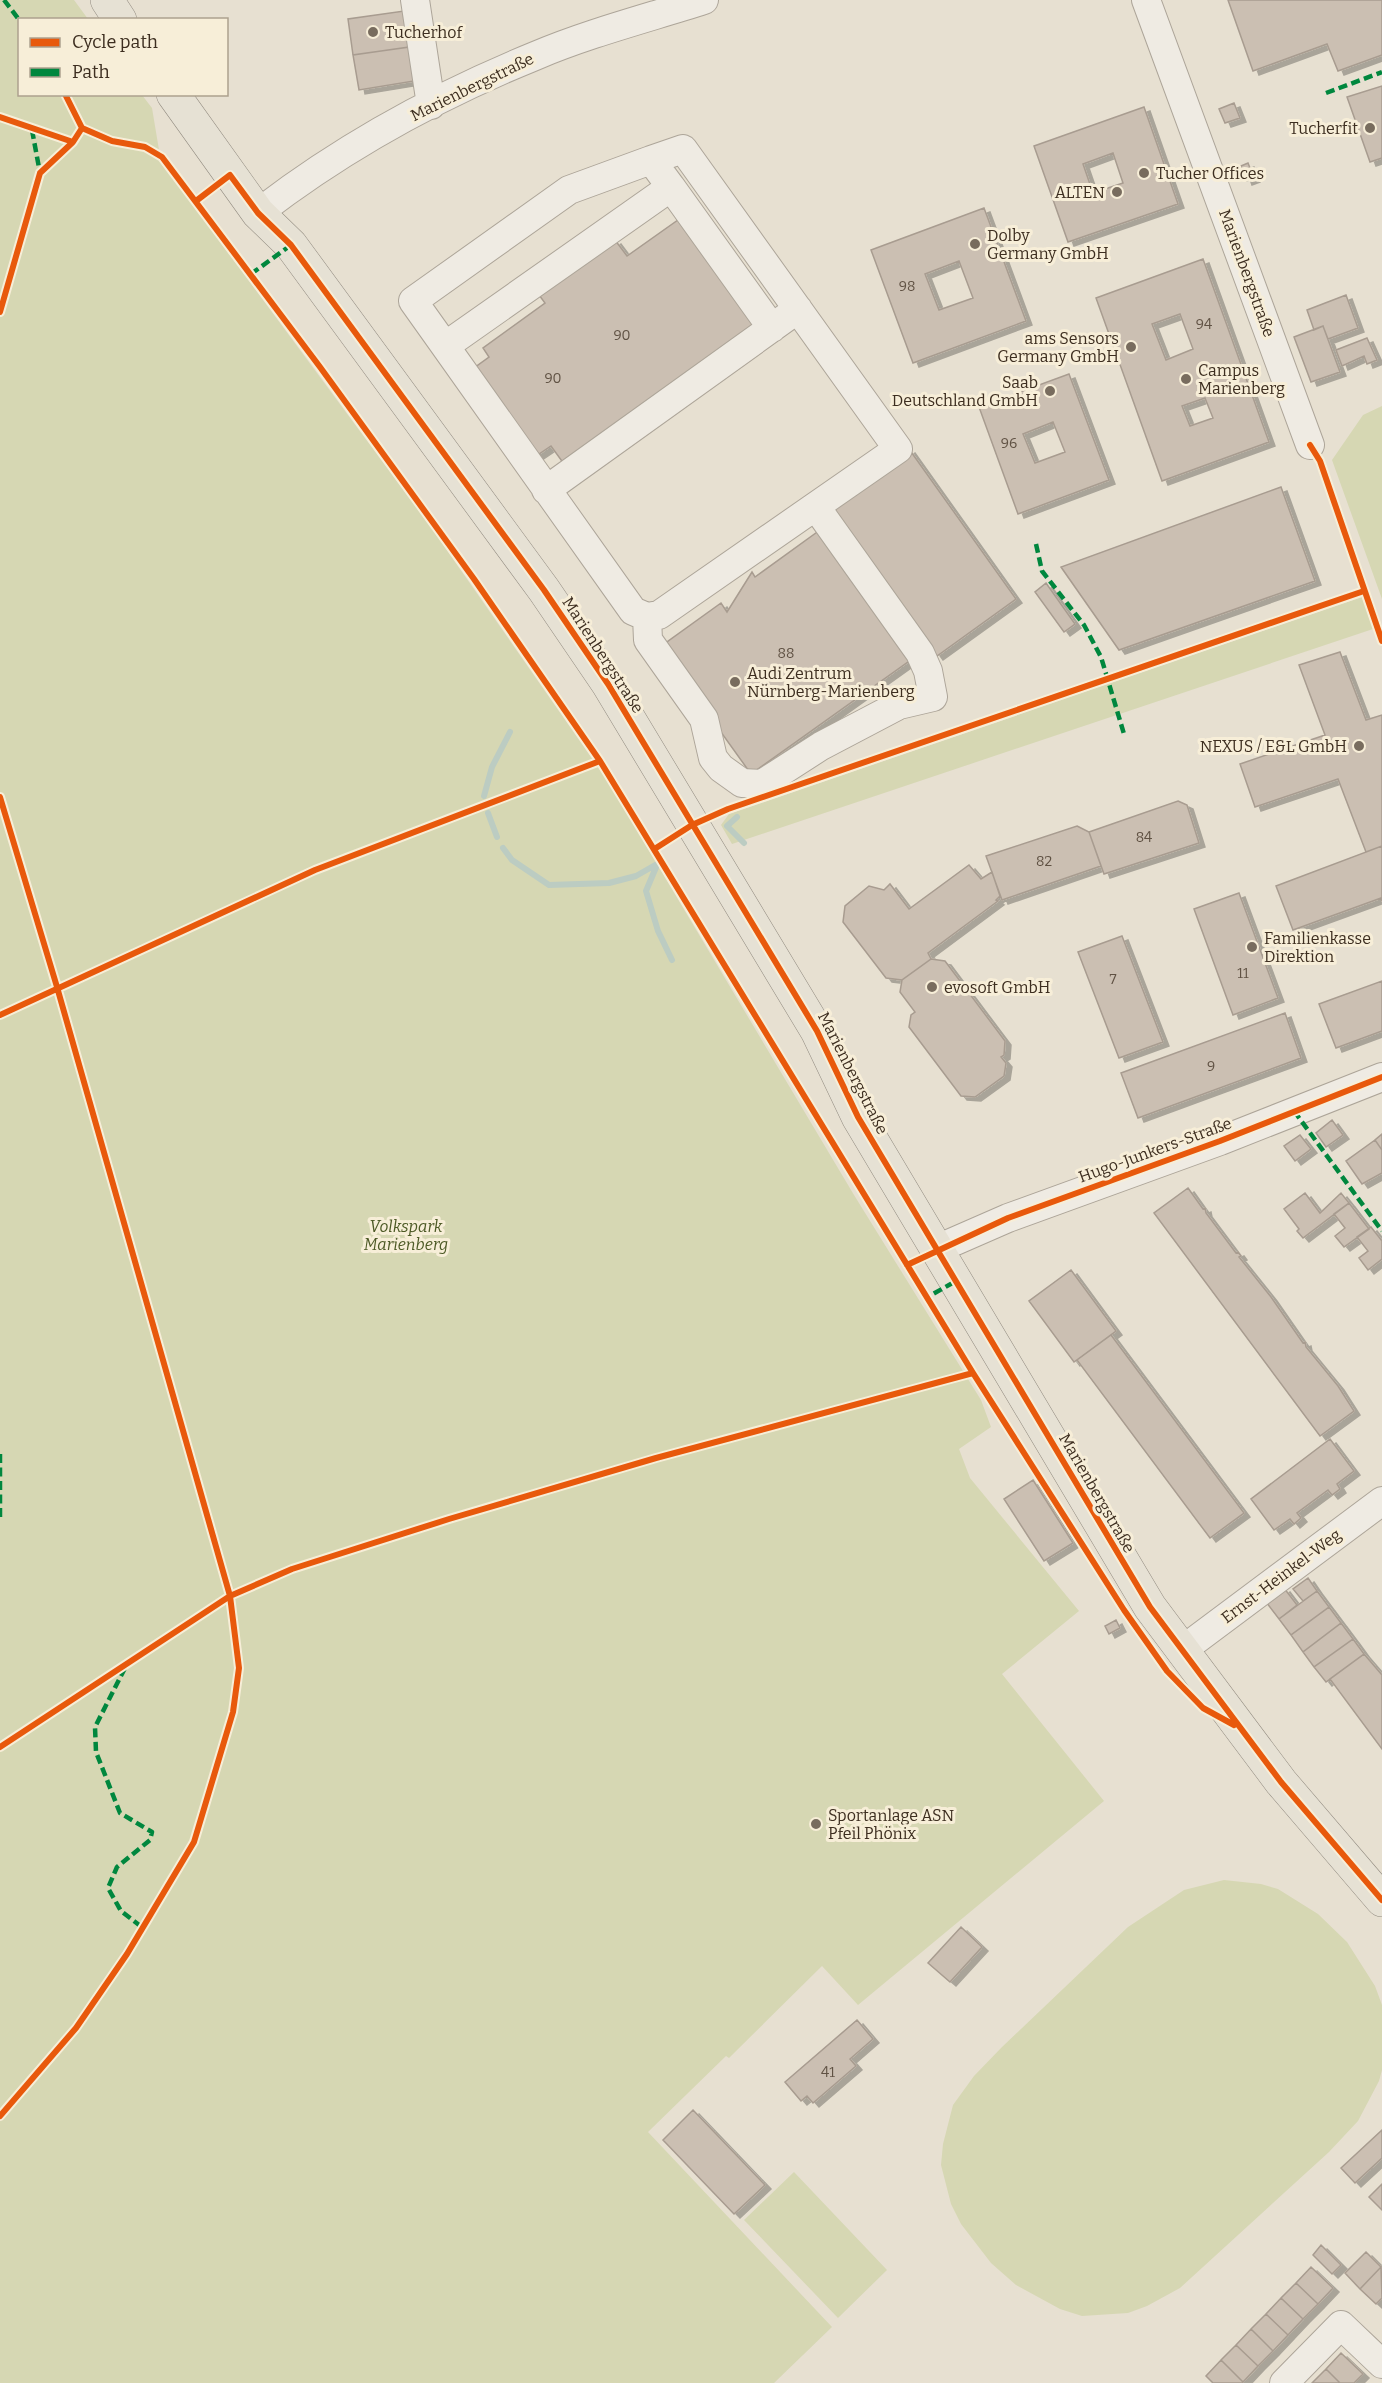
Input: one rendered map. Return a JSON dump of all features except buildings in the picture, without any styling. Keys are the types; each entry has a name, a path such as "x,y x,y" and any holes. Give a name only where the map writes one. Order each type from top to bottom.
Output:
{"main road":[{"path":"107,0 119,18"},
{"name":"Marienbergstraße","path":"174,96 258,213 291,245 530,587 799,1040 858,1117 1124,1566 1181,1651 1281,1782 1382,1900"}],"street":[{"path":"415,0 430,105"},
{"name":"Marienbergstraße","path":"258,213 325,163 430,105 536,55 704,0"},
{"name":"Marienbergstraße","path":"1146,0 1310,445"},
{"path":"683,149 898,449 659,615 647,617 633,611 413,301 569,190 651,160 683,149"},
{"path":"651,160 772,328"},
{"path":"445,346 671,187"},
{"path":"546,490 798,309"},
{"path":"647,617 648,640 704,719 713,758 726,773 742,783 762,784 821,746 899,705 933,697 928,671 920,653 816,507"},
{"name":"Hugo-Junkers-Straße","path":"937,1249 1008,1218 1220,1141 1382,1077"},
{"name":"Ernst-Heinkel-Weg","path":"1181,1651 1382,1501"},
{"path":"1284,2383 1341,2325 1382,2364"}],"green space":[{"name":"Volkspark Marienberg","path":"0,0 74,0 87,18 18,18 18,96 143,96 152,108 161,162 430,526 607,780 854,1195 981,1400 991,1427 959,1449 970,1478 1079,1611 1002,1674 1104,1801 858,2005 822,1966 729,2058 726,2056 648,2132 832,2327 774,2383 0,2383"},
{"path":"1382,406 1382,599 1332,460 1363,415"},
{"path":"1362,597 1373,629 732,844 721,825 729,814"},
{"path":"1224,1880 1261,1884 1278,1889 1318,1914 1347,1942 1375,1986 1382,2005 1382,2070 1379,2081 1358,2121 1329,2152 1180,2288 1147,2306 1128,2313 1082,2316 1060,2309 1016,2285 991,2263 961,2224 951,2204 941,2165 943,2144 953,2105 974,2076 1002,2047 1128,1927 1184,1890"},
{"path":"794,2172 887,2270 838,2318 744,2220"}],"waterway":[{"path":"484,796 492,767 510,732"},
{"path":"488,813 497,837"},
{"path":"737,817 727,826 744,843"},
{"path":"503,848 512,860 549,885 609,883 636,876 657,864"},
{"path":"657,865 646,891 658,931 672,960"}],"marked path":[{"path":"4,0 18,18"},
{"path":"1326,93 1382,72"},
{"path":"32,130 40,173"},
{"path":"251,274 291,245"},
{"path":"1036,544 1042,571 1084,625 1101,657 1124,734"},
{"path":"1294,1111 1382,1231"},
{"path":"924,1294 926,1298 956,1281"},
{"path":"0,1454 0,1520"},
{"path":"125,1668 95,1727 96,1752 120,1813 152,1832 150,1840 117,1867 108,1888 121,1911 143,1928"}],"cycle path":[{"path":"66,96 82,128 112,141 145,147 162,157 320,367 474,579 600,761 973,1373 1124,1610 1167,1671 1203,1708 1234,1725"},
{"path":"0,117 73,142"},
{"path":"0,312 40,173 73,142 82,128"},
{"path":"196,201 230,175 258,213 291,245 544,590 608,684 817,1031 858,1117 1150,1607 1281,1782 1382,1900"},
{"path":"1310,445 1320,461 1382,641"},
{"path":"656,848 692,825 728,809 1364,591"},
{"path":"0,1015 315,870 600,761"},
{"path":"0,797 57,987 230,1596 239,1668 233,1712 194,1842 127,1954 76,2028 0,2116"},
{"path":"907,1265 1008,1218 1220,1141 1382,1077"},
{"path":"0,1747 230,1596 292,1569 449,1519 656,1458 973,1373"}],"place":[{"name":"Tucherhof","path":"373,32"},
{"name":"Tucherfit","path":"1370,128"},
{"name":"Tucher Offices","path":"1144,173"},
{"name":"ALTEN","path":"1117,192"},
{"name":"Dolby Germany GmbH","path":"975,244"},
{"name":"ams Sensors Germany GmbH","path":"1131,347"},
{"name":"Campus Marienberg","path":"1186,379"},
{"name":"Saab Deutschland GmbH","path":"1050,391"},
{"name":"Audi Zentrum Nürnberg-Marienberg","path":"735,682"},
{"name":"NEXUS / E&L GmbH","path":"1359,746"},
{"name":"Familienkasse Direktion","path":"1252,947"},
{"name":"evosoft GmbH","path":"932,987"},
{"name":"Sportanlage ASN Pfeil Phönix","path":"816,1824"}]}
